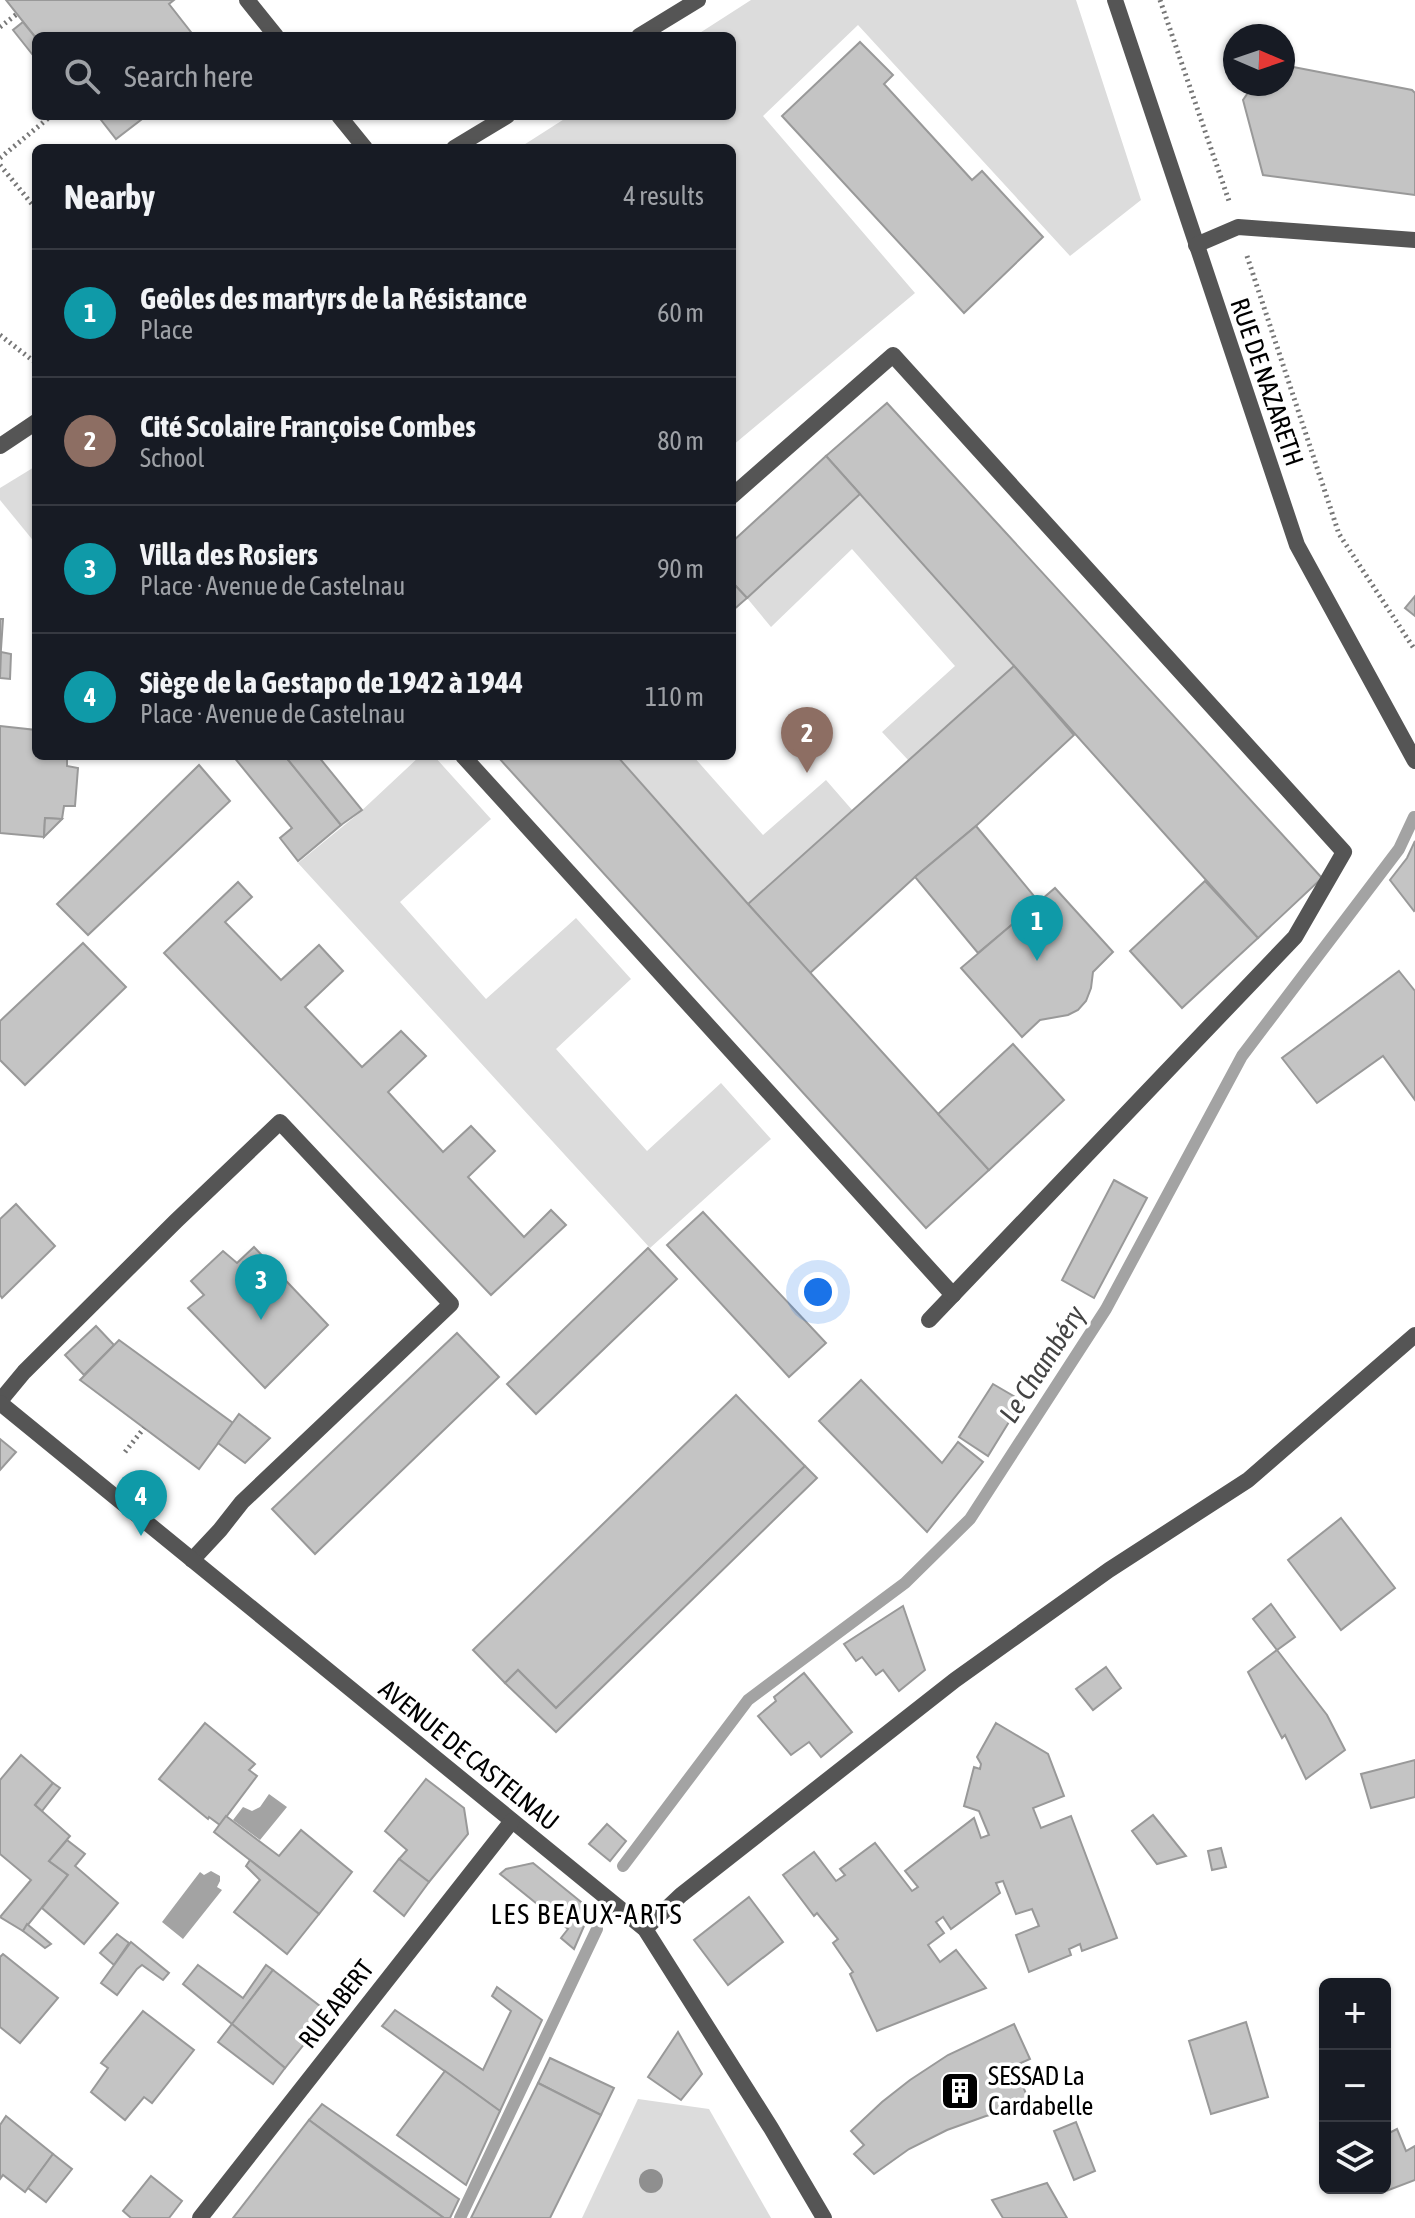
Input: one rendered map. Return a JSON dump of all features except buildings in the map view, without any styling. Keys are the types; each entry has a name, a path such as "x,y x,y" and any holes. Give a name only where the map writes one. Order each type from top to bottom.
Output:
{"street":[{"path":"247,0 273,32"},
{"path":"646,32 698,0"},
{"name":"RUE DE NAZARETH","path":"1115,0 1297,545 1415,761"},
{"path":"342,120 362,144"},
{"path":"461,144 500,120"},
{"path":"1196,245 1238,227 1415,240"},
{"path":"736,492 893,355 1344,852 1295,937 929,1320"},
{"path":"0,446 32,425"},
{"path":"467,760 953,1295"},
{"path":"0,1402 34,1361 280,1122 451,1304 242,1502 192,1560"},
{"path":"645,1929 681,1895 955,1680 1109,1570 1248,1480 1415,1335"},
{"name":"AVENUE DE CASTELNAU","path":"0,1402 645,1929 824,2218"},
{"name":"RUE ABERT","path":"200,2218 512,1821"}],"path":[{"path":"1160,0 1339,534 1415,650"},
{"path":"0,27 17,14"},
{"path":"0,158 46,120"},
{"path":"0,165 32,204"},
{"path":"0,335 32,360"},
{"path":"125,1452 144,1428"}],"shaded area":[{"path":"751,0 1076,0 1141,200 1070,256 858,25 763,116 915,293 736,443 736,144 525,144 563,120 736,120 736,32 701,32"},
{"path":"32,468 32,539 0,500 0,488"},
{"path":"860,494 1014,666 909,761 882,732 955,666 852,549 771,627 747,598"},
{"path":"416,760 438,760 491,819 400,902 486,999 576,918 631,979 556,1049 647,1151 721,1083 771,1139 650,1248 298,863 358,814"},
{"path":"622,760 697,760 763,835 826,780 853,811 748,904"},
{"path":"269,1794 287,1807 260,1840 233,1820 243,1807 252,1811 260,1807"},
{"path":"211,1871 220,1876 217,1887 222,1890 183,1939 162,1922 200,1872 204,1875"},
{"path":"638,2099 709,2109 771,2218 582,2218"}],"waterway":[{"name":"Le Chambéry","path":"623,1866 748,1700 905,1583 970,1519 1106,1309 1242,1056 1399,849 1414,817"},
{"path":"460,2218 597,1929"}],"place":[{"name":"Cité Scolaire Françoise Combes","path":"807,773"},
{"name":"Geôles des martyrs de la Résistance","path":"1037,961"},
{"name":"Villa des Rosiers","path":"261,1320"},
{"name":"Siège de la Gestapo de 1942 à 1944","path":"141,1536"},
{"name":"SESSAD La Cardabelle","path":"960,2091"}],"district":[{"name":"LES BEAUX-ARTS","path":"587,1914"}]}
